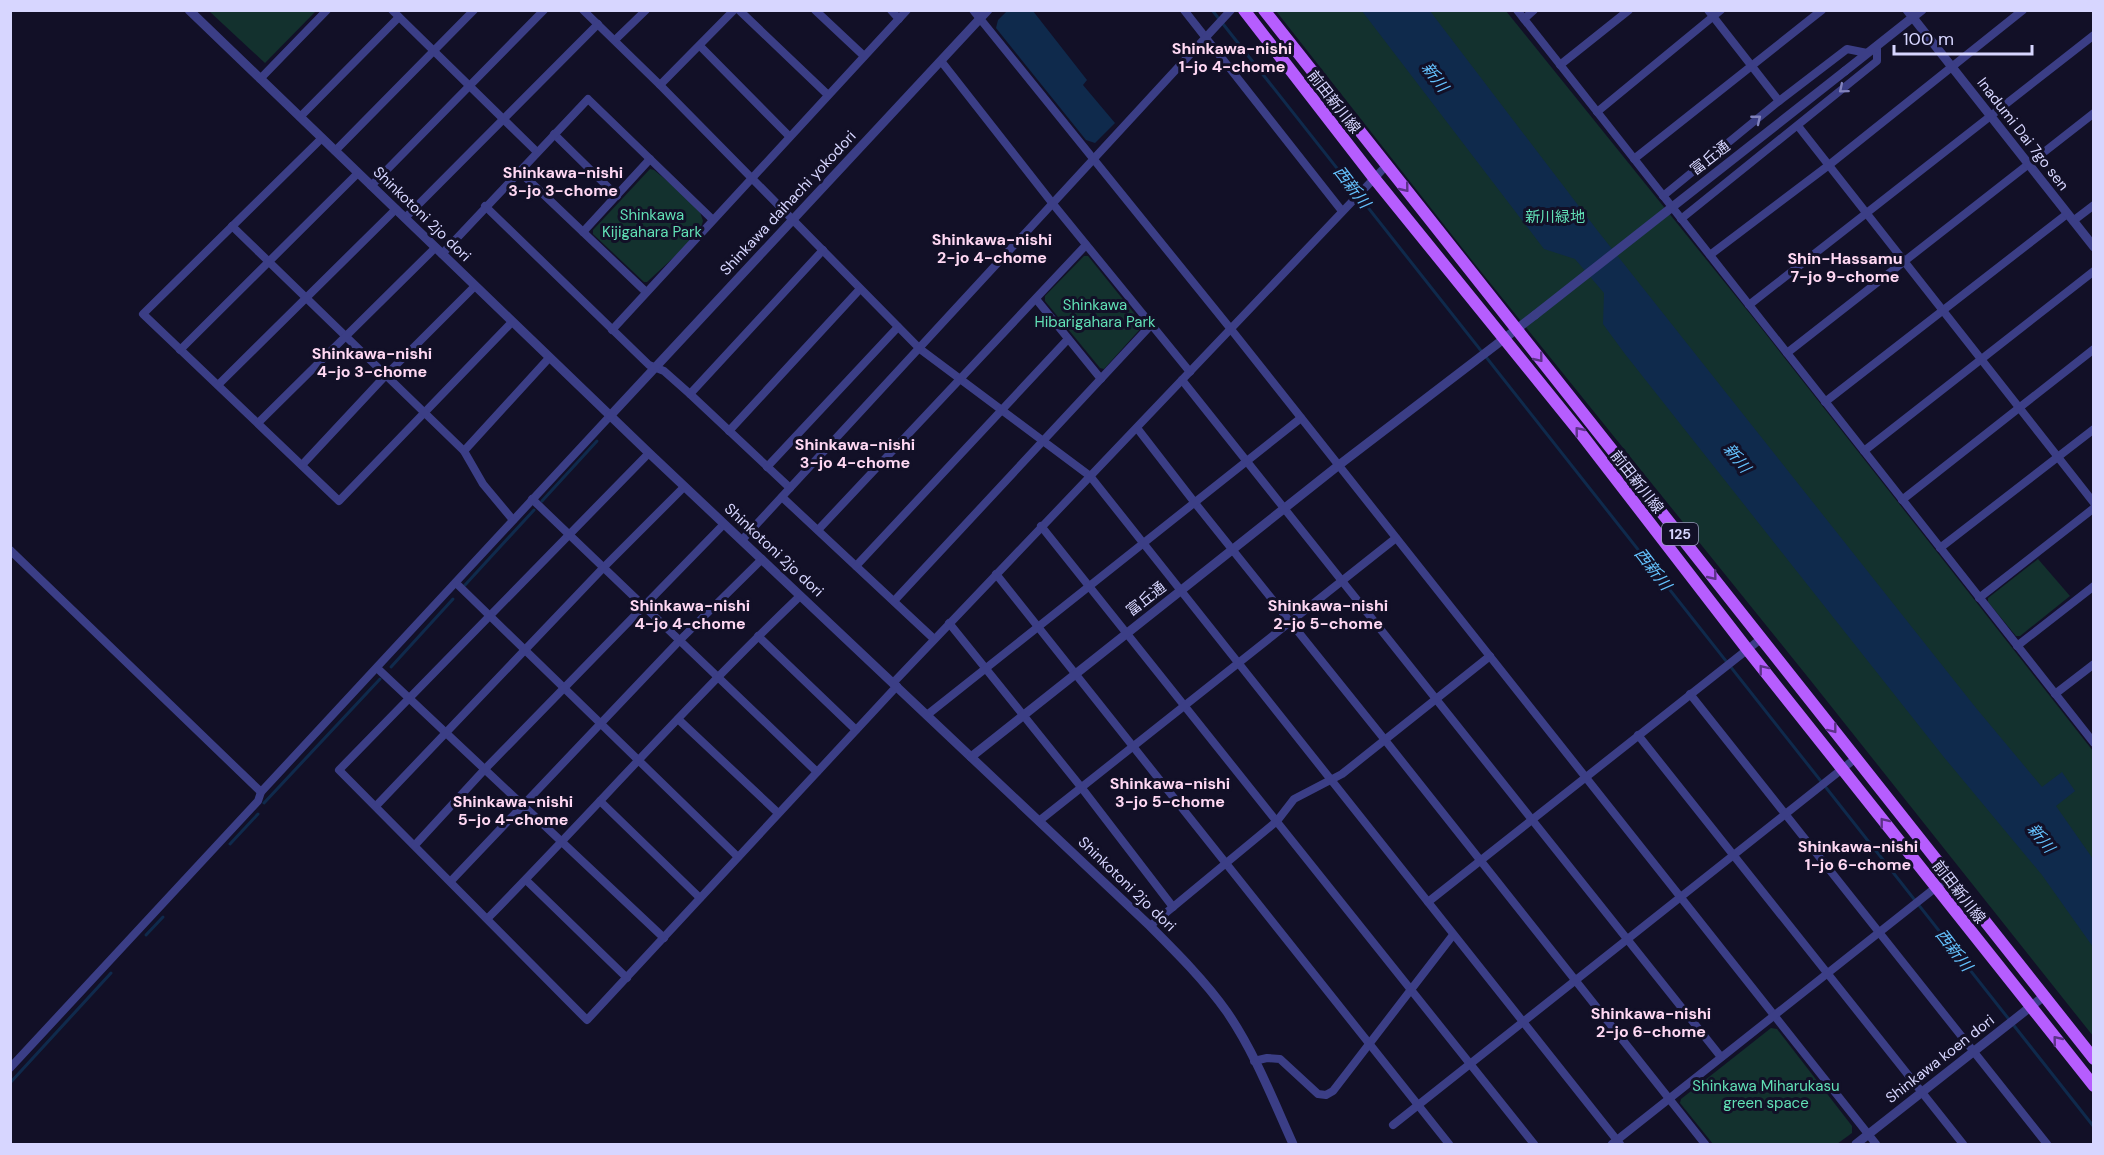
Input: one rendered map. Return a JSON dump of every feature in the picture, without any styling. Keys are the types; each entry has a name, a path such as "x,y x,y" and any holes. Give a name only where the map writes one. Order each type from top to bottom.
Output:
{"main road":[{"name":"前田新川線","path":"1244,10 1374,178 1582,435 1935,887 2094,1086"},
{"name":"前田新川線","path":"1264,10 2094,1059"}],"street":[{"name":"Shinkotoni 2jo dori","path":"189,10 684,487 895,684 1194,970 1227,1013 1254,1061 1293,1144"},
{"path":"260,79 327,10"},
{"path":"392,10 537,152"},
{"path":"335,151 474,10"},
{"path":"371,186 544,10"},
{"path":"584,10 920,349 1090,477 1523,1022 1616,1143 1949,877"},
{"path":"615,40 646,10"},
{"path":"660,85 736,10 828,95"},
{"path":"815,10 864,56"},
{"path":"891,10 899,19"},
{"path":"612,330 907,10"},
{"path":"973,10 1230,328 1876,1144"},
{"name":"Shinkawa daihachi yokodori","path":"610,416 988,10"},
{"path":"1184,10 1345,208"},
{"path":"742,540 1231,10"},
{"path":"1517,10 2094,743"},
{"path":"1524,19 1534,10"},
{"path":"1560,65 1629,10"},
{"path":"1597,112 1710,14 1721,10"},
{"path":"1634,159 1822,10"},
{"name":"富丘通","path":"971,757 1284,508 1489,351 1877,46 1910,14 1922,10"},
{"path":"1710,255 1829,165 2023,10"},
{"path":"1710,14 1779,101"},
{"name":"Inadumi Dai 7go sen","path":"1910,14 2094,247"},
{"path":"300,117 399,17"},
{"path":"405,218 598,24"},
{"path":"1749,306 2094,35"},
{"path":"700,46 789,136"},
{"path":"1681,219 1876,61 1877,46"},
{"path":"1663,196 1779,101 1847,50 1867,53"},
{"path":"941,62 1190,372"},
{"path":"258,423 485,206 588,99 712,219"},
{"path":"1787,353 2094,113"},
{"path":"1798,126 2094,506 1979,598"},
{"path":"554,134 617,196"},
{"path":"322,138 143,314 180,350 339,501 512,322"},
{"path":"583,232 650,159"},
{"path":"649,453 339,770 452,881 587,1020 856,730 934,639 1386,165"},
{"path":"519,171 646,292"},
{"path":"180,350 358,173"},
{"path":"1825,402 1943,311 2070,218 2094,205"},
{"path":"485,206 649,365 664,371 790,488"},
{"path":"218,385 396,209"},
{"path":"232,226 464,451 483,484 513,520"},
{"path":"818,530 1086,245"},
{"path":"690,394 823,250"},
{"path":"1864,451 2094,272"},
{"path":"302,465 386,375 475,286"},
{"path":"729,431 860,289"},
{"path":"1036,299 1101,379"},
{"path":"894,601 1151,325"},
{"path":"767,467 898,327"},
{"path":"856,566 1068,339"},
{"path":"1902,500 2094,349"},
{"path":"464,451 549,358"},
{"path":"1182,380 1721,1057"},
{"path":"10,1068 258,801 261,792 610,416"},
{"path":"927,715 1301,418"},
{"path":"1137,428 1705,1144"},
{"path":"1940,548 2094,429"},
{"path":"375,806 604,567 684,487"},
{"path":"782,496 934,639"},
{"path":"532,499 817,771"},
{"path":"415,845 485,769 724,524"},
{"path":"1041,526 1534,1144"},
{"path":"1039,821 1396,538"},
{"path":"10,550 261,792"},
{"path":"452,881 680,640 762,559"},
{"path":"996,574 1449,1144"},
{"path":"456,584 738,857"},
{"path":"2017,646 2094,586"},
{"path":"488,918 718,677 801,596"},
{"path":"949,623 1081,787 1173,907"},
{"path":"758,636 856,730"},
{"path":"1428,902 1762,638"},
{"path":"1150,926 1277,821 1294,799 1331,781 1490,656"},
{"path":"2055,694 2094,664"},
{"path":"377,668 664,938"},
{"path":"1690,694 2047,1144"},
{"path":"678,719 778,813"},
{"path":"1638,735 1963,1144"},
{"path":"1393,1125 1856,758"},
{"path":"600,801 700,898"},
{"path":"526,880 627,978"},
{"path":"1254,1061 1267,1058 1281,1059 1318,1094 1326,1095 1333,1091 1453,934"},
{"name":"Shinkawa koen dori","path":"1856,1144 2043,997"}],"green space":[{"path":"209,11 316,11 265,63"},
{"name":"新川緑地","path":"1276,11 1506,11 1751,315 2093,751 2093,1036 1474,263"},
{"name":"Shinkawa Kijigahara Park","path":"650,169 698,206 703,221 699,234 647,282 644,282 593,234 593,230"},
{"name":"Shinkawa Hibarigahara Park","path":"1084,256 1088,256 1142,323 1142,327 1104,369 1100,368 1045,301 1045,296"},
{"path":"2038,559 2070,596 2020,636 2016,636 1988,602 1988,598"},
{"name":"Shinkawa Miharukasu green space","path":"1771,1028 1777,1029 1852,1126 1852,1133 1837,1144 1713,1144 1680,1103 1681,1099"}],"water":[{"path":"1007,11 1033,11 1087,80 1083,85 1115,123 1095,143 1086,140 996,28 998,20"},
{"name":"新川","path":"1362,11 1430,11 1597,230 1976,708 2042,787 2062,772 2075,791 2056,806 2093,859 2093,947 2042,875 1943,756 1625,354 1603,324 1604,293 1575,259 1544,249"}],"waterway":[{"name":"西新川","path":"1212,10 2094,1127"},
{"path":"542,501 597,441"},
{"path":"465,585 534,510"},
{"path":"391,667 453,599"},
{"path":"264,803 380,679"},
{"path":"230,844 258,814"},
{"path":"146,935 163,917"},
{"path":"10,1083 111,973"}],"district":[{"name":"Shinkawa-nishi 1-jo 4-chome","path":"1232,57"},
{"name":"Shinkawa-nishi 3-jo 3-chome","path":"563,181"},
{"name":"Shinkawa-nishi 2-jo 4-chome","path":"992,248"},
{"name":"Shin-Hassamu 7-jo 9-chome","path":"1845,267"},
{"name":"Shinkawa-nishi 4-jo 3-chome","path":"372,362"},
{"name":"Shinkawa-nishi 3-jo 4-chome","path":"855,453"},
{"name":"Shinkawa-nishi 4-jo 4-chome","path":"690,614"},
{"name":"Shinkawa-nishi 2-jo 5-chome","path":"1328,614"},
{"name":"Shinkawa-nishi 3-jo 5-chome","path":"1170,792"},
{"name":"Shinkawa-nishi 5-jo 4-chome","path":"513,810"},
{"name":"Shinkawa-nishi 1-jo 6-chome","path":"1858,855"},
{"name":"Shinkawa-nishi 2-jo 6-chome","path":"1651,1022"}]}
